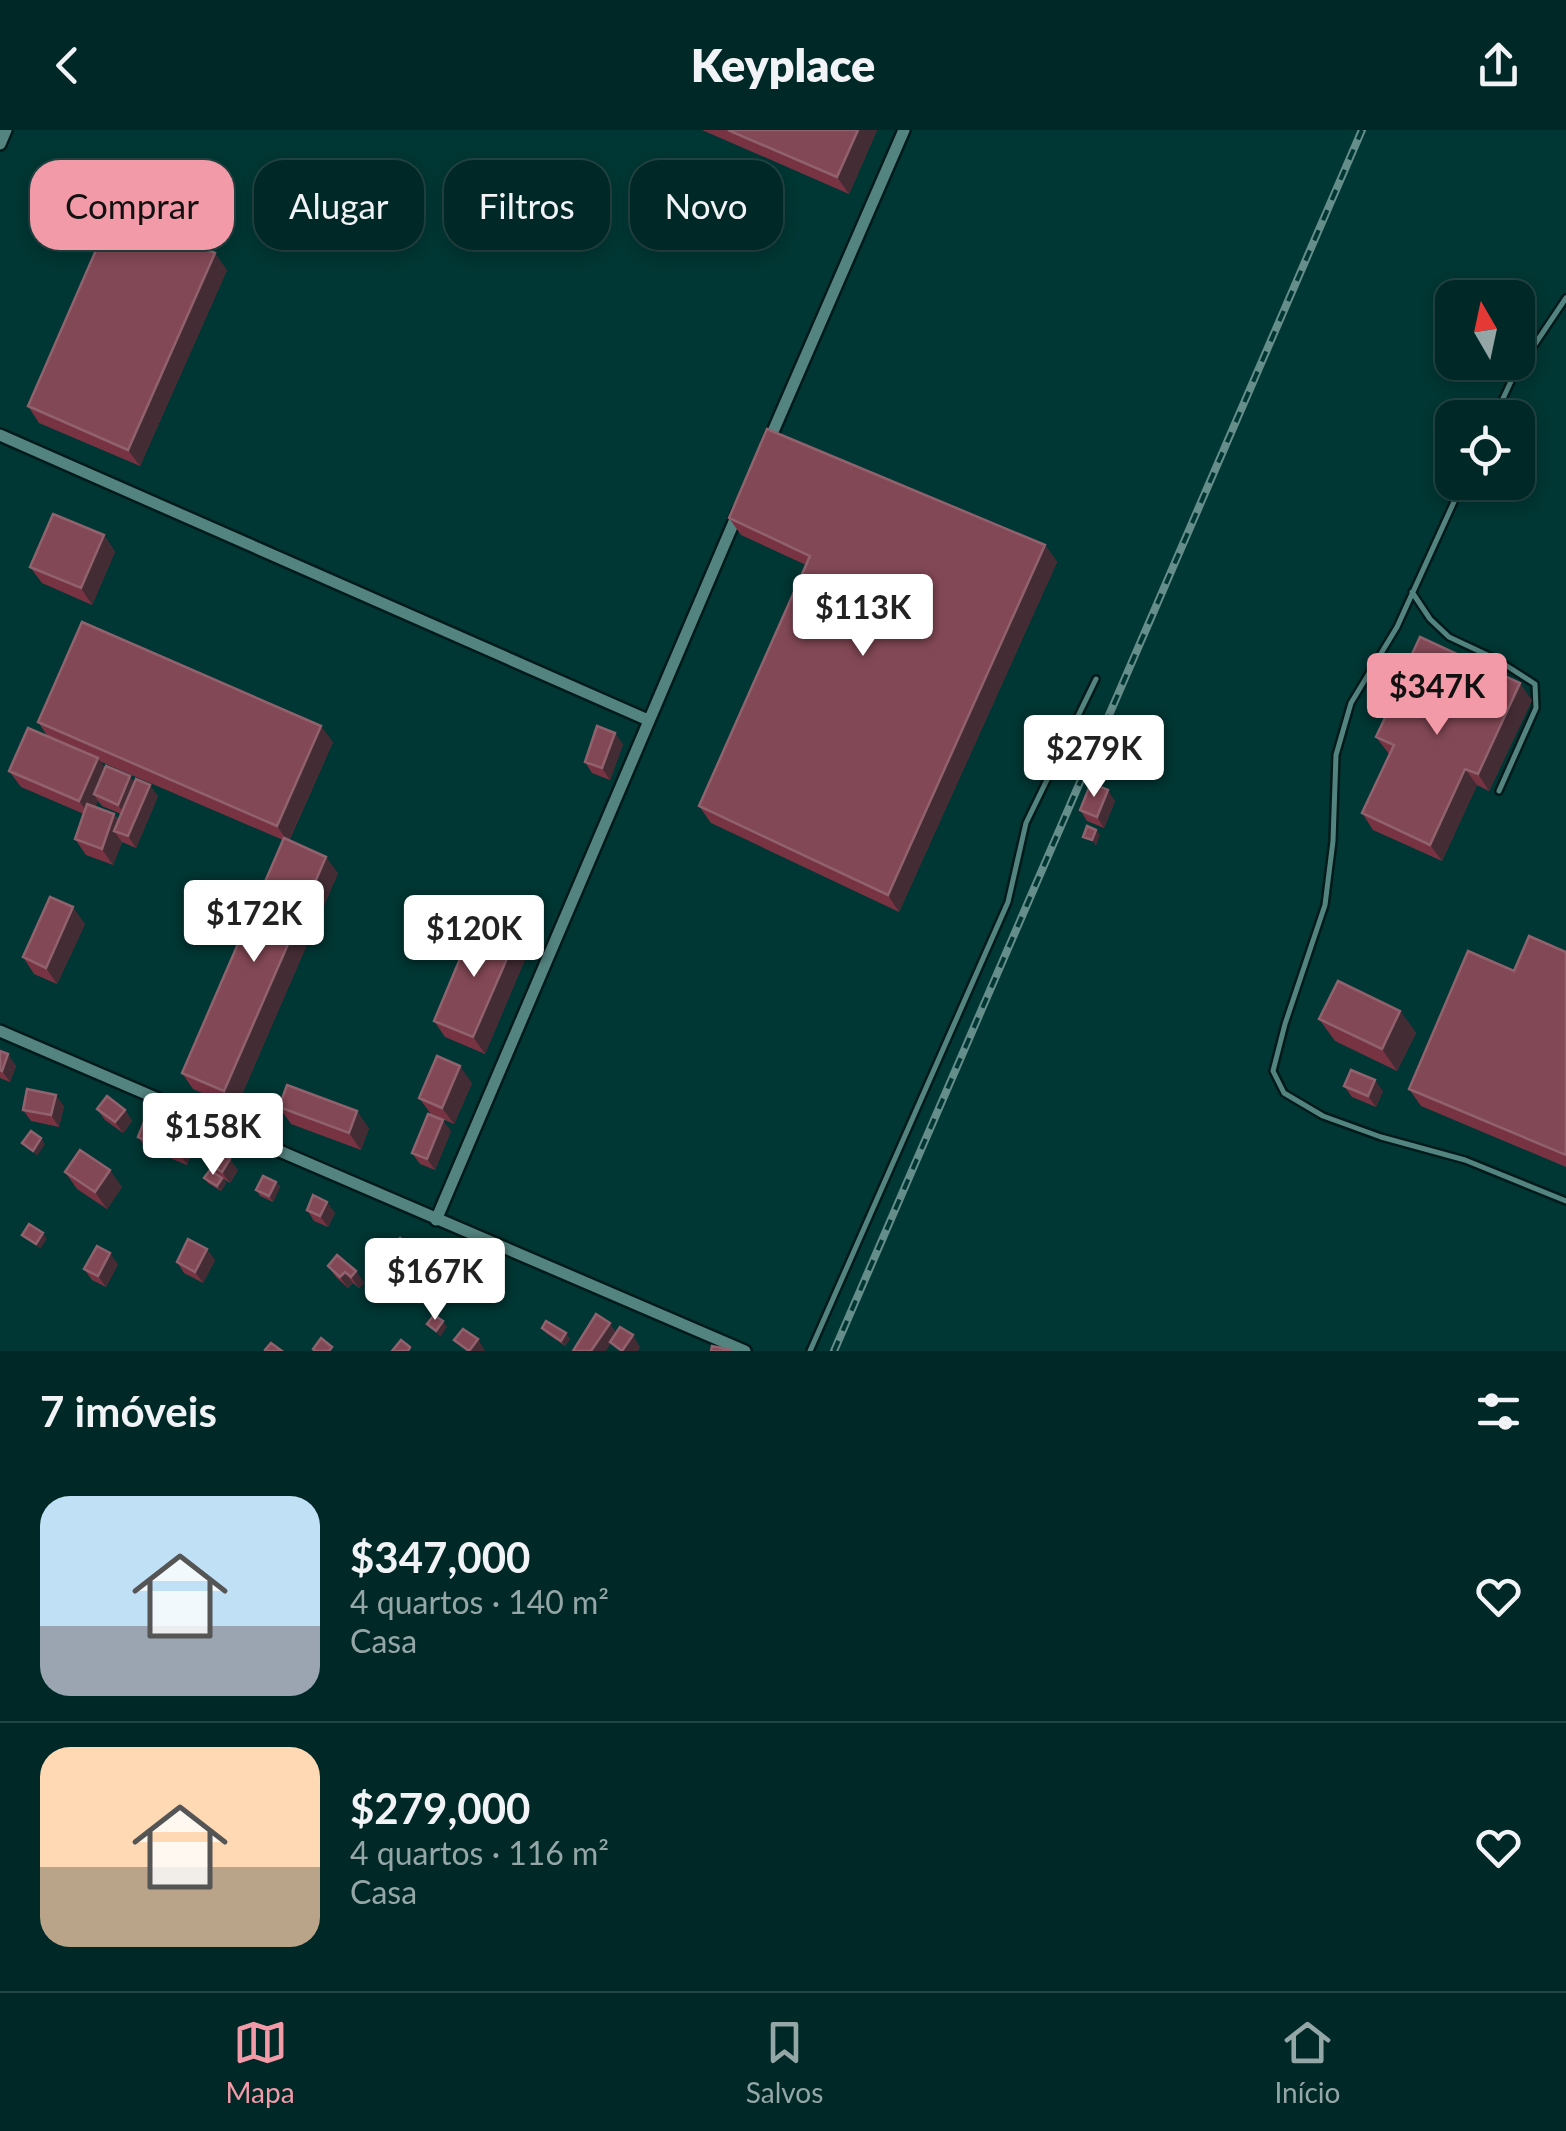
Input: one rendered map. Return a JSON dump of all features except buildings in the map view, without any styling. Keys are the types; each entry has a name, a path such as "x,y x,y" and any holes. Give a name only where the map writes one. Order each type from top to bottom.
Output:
{"street":[{"path":"0,144 6,130"},
{"path":"764,452 904,130"},
{"path":"0,434 648,720"},
{"path":"436,1220 741,506"},
{"path":"0,1031 745,1351"}],"lane":[{"path":"1503,400 1566,298"},
{"path":"1455,500 1397,627 1351,703 1336,755 1334,841 1324,905 1284,1024 1273,1071 1284,1093 1323,1116 1465,1160 1566,1202"},
{"path":"1412,592 1449,637 1535,684 1536,708 1500,791"},
{"path":"810,1351 1008,902 1026,823 1096,678"}],"railway":[{"path":"834,1351 1362,130"}]}
